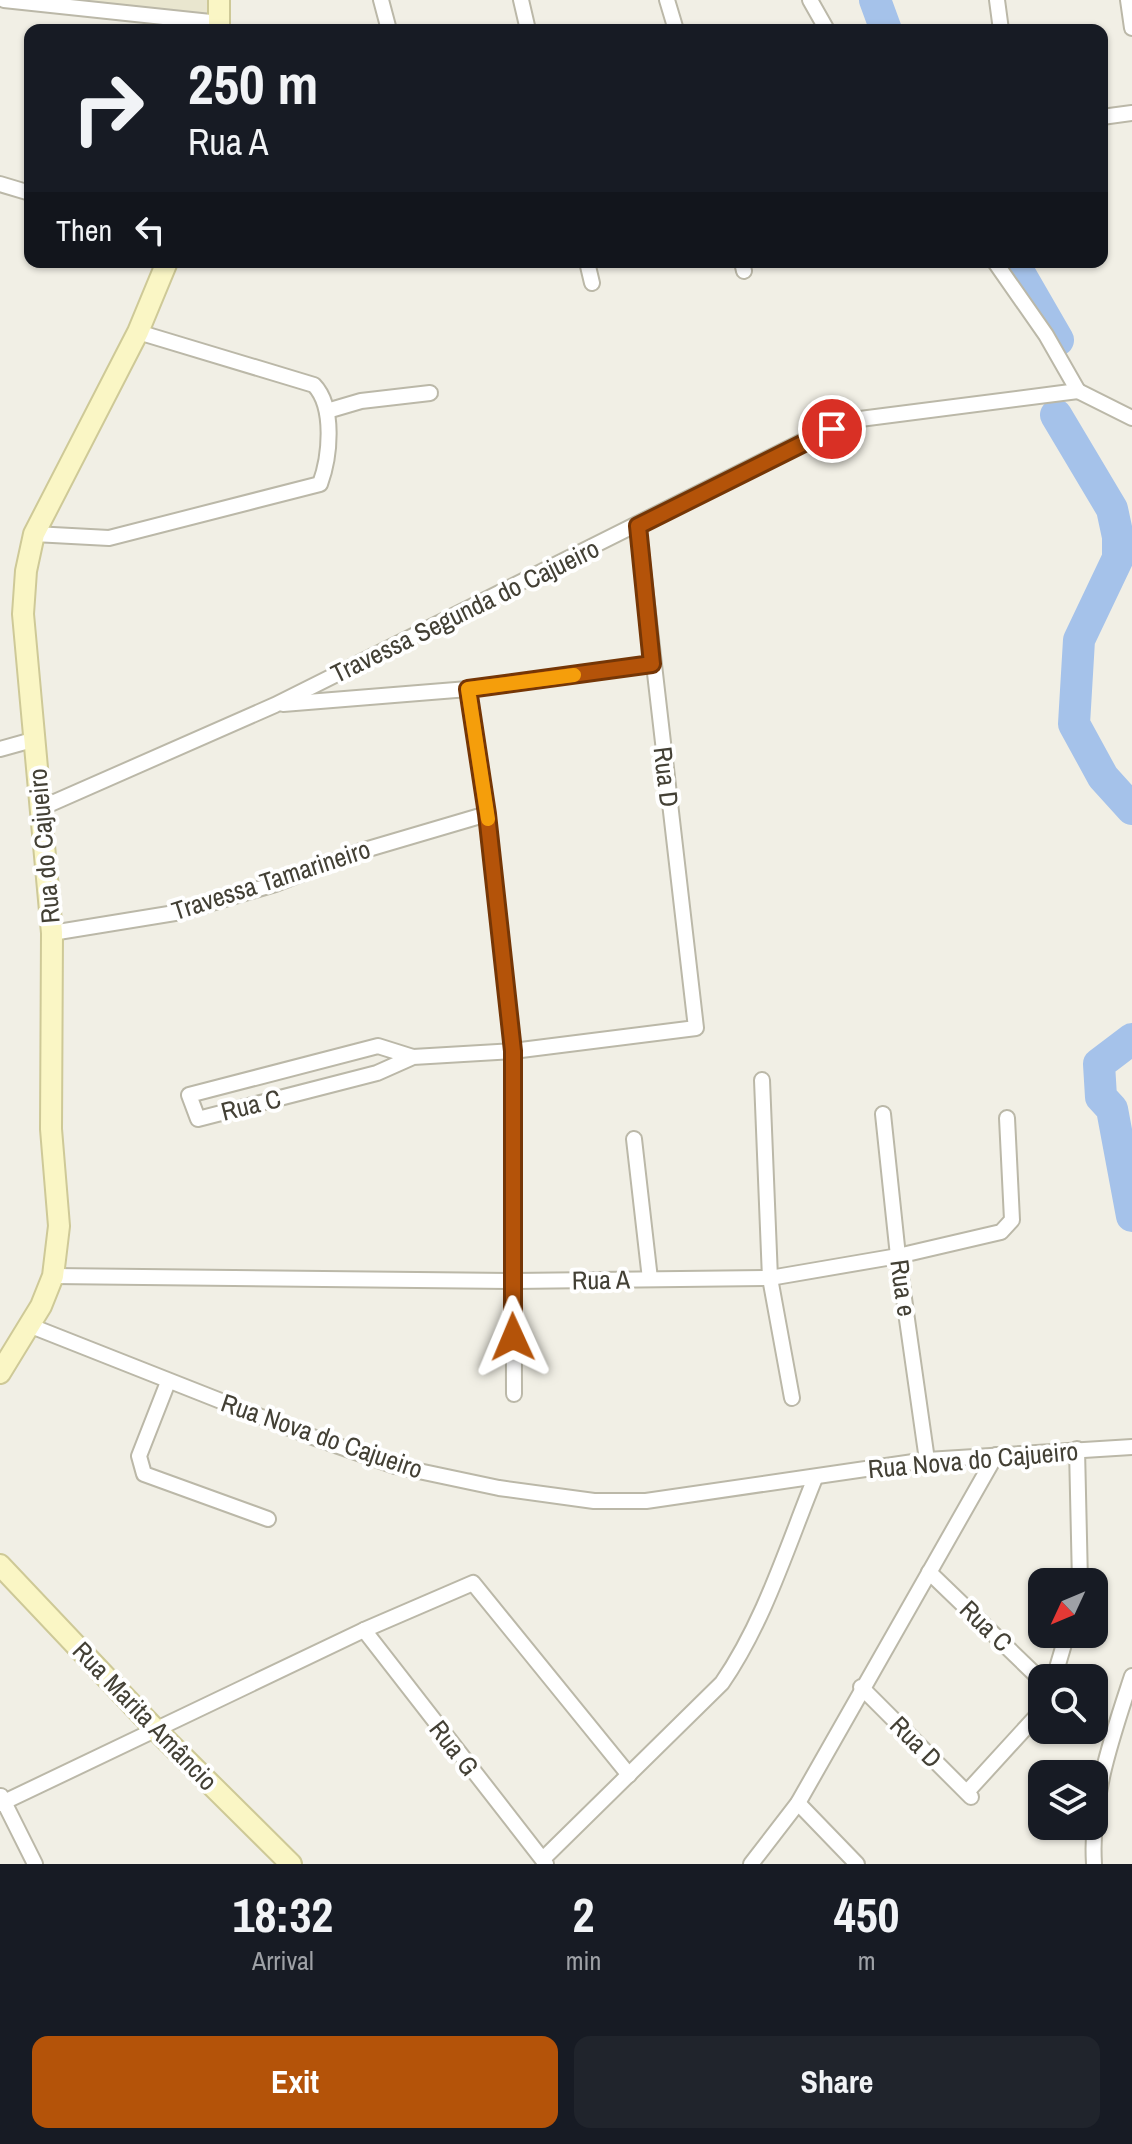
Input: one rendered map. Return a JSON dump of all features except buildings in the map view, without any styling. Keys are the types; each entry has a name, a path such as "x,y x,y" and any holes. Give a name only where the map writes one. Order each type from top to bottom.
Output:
{"street":[{"path":"4,0 203,24"},
{"path":"219,0 220,24"},
{"path":"381,0 387,24"},
{"path":"521,0 527,24"},
{"path":"667,0 674,24"},
{"path":"810,0 824,24"},
{"path":"997,0 1000,24"},
{"path":"1128,0 1132,28"},
{"path":"1108,116 1132,113"},
{"path":"0,184 24,191"},
{"name":"Rua do Cajueiro","path":"0,1373 31,1326 53,1276 59,1226 51,1129 52,933 23,614 26,571 34,534 138,332 165,268"},
{"path":"588,268 592,283"},
{"path":"999,268 1046,335 1078,391 1132,418"},
{"path":"34,534 109,538 315,488 322,478 327,411 322,392 314,385 138,332"},
{"name":"Travessa Segunda do Cajueiro","path":"41,808 275,705 815,435 849,422 1078,391"},
{"path":"327,411 361,401 430,393"},
{"name":"Rua D","path":"638,526 696,1028"},
{"path":"275,705 468,689 652,664"},
{"path":"468,689 487,814 513,1051 514,1394"},
{"path":"0,749 36,739"},
{"name":"Travessa Tamarineiro","path":"52,933 181,912 275,884 358,852 487,814"},
{"name":"Rua C","path":"413,1057 383,1071 198,1119 189,1095 378,1046 413,1057 513,1051 696,1028"},
{"path":"311,1062 316,1089"},
{"path":"762,1080 770,1278 792,1398"},
{"name":"Rua e","path":"883,1114 898,1256 927,1460"},
{"name":"Rua A","path":"53,1276 513,1281 770,1278 898,1256 1001,1232 1012,1220 1007,1118"},
{"path":"634,1139 650,1279"},
{"name":"Rua Nova do Cajueiro","path":"31,1326 168,1382 395,1466 499,1488 608,1502 646,1501 927,1460 1132,1447"},
{"path":"168,1382 139,1456 144,1474 268,1519"},
{"path":"1077,1449 1080,1568"},
{"path":"751,1864 798,1803 861,1687 996,1455"},
{"path":"545,1862 722,1683 741,1656 815,1478"},
{"name":"Rua Marita Amâncio","path":"0,1565 156,1730 291,1864"},
{"name":"Rua C","path":"929,1572 1028,1667"},
{"path":"35,1864 1,1801 364,1630 473,1583 629,1775"},
{"name":"Rua G","path":"364,1630 545,1862"},
{"path":"1094,1864 1095,1824 1105,1760 1132,1676"},
{"name":"Rua D","path":"861,1687 969,1795 1028,1726"},
{"path":"798,1803 857,1864"}],"shaded area":[{"path":"63,0 214,0 214,15 197,12"}],"waterway":[{"path":"875,0 884,24"},
{"path":"1016,268 1058,340"},
{"path":"1056,415 1112,509 1118,537 1118,558 1079,640 1074,724 1103,777 1132,809"},
{"path":"1132,1039 1099,1064 1101,1097 1112,1109 1132,1216"}],"slow traffic":[{"path":"488,819 468,689 574,675"}],"route":[{"path":"513,1337 513,1051 487,814 468,689 652,664 638,526 832,429"}]}
